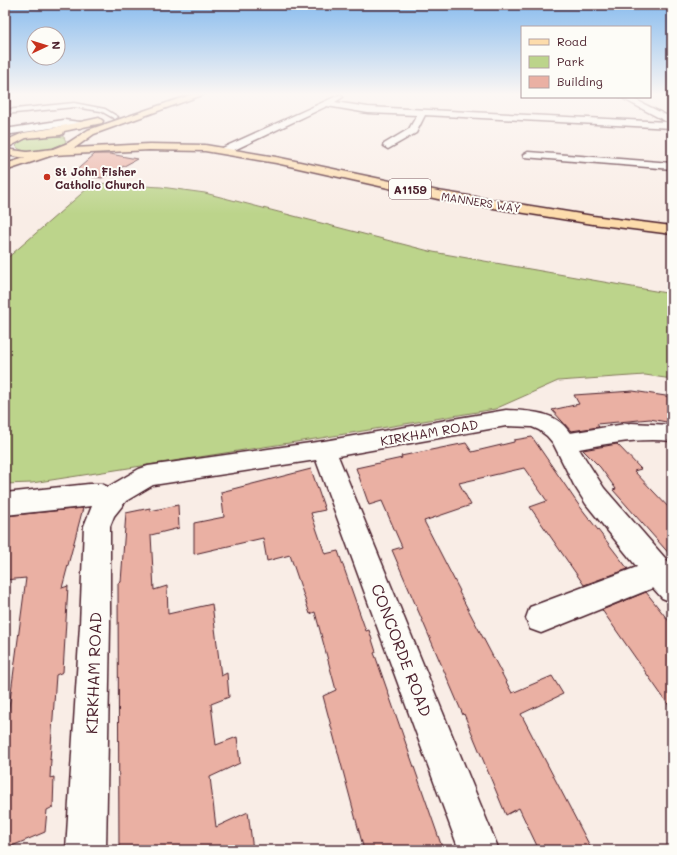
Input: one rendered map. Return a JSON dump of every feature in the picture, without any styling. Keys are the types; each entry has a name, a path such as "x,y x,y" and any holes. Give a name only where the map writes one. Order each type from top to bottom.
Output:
{"main road":[{"path":"5,138 40,134"},
{"name":"MANNERS WAY","path":"71,134 80,139 98,143 149,147"},
{"path":"5,152 26,155 52,153 66,148 90,134"},
{"path":"5,146 8,143 22,137"},
{"name":"MANNERS WAY","path":"52,153 149,147 186,147 224,151 438,195 593,220 672,230"},
{"name":"A1159","path":"5,168 52,153"}],"street":[{"path":"224,151 260,134"},
{"path":"388,146 408,134"},
{"path":"528,155 672,166"},
{"name":"KIRKHAM ROAD","path":"86,850 95,625 97,526 103,510 117,494 130,485 148,476 324,450 506,418 534,419 547,424 555,430 564,443 583,478 596,496 665,580"},
{"path":"564,443 628,431 645,430 672,433"},
{"name":"CONCORDE ROAD","path":"324,450 479,850"},
{"path":"5,504 89,495 101,495 111,500"},
{"path":"541,618 665,580"}],"green space":[{"path":"52,135 64,137 66,142 62,145 41,151 26,151 16,146 28,138"},
{"path":"96,183 161,187 205,193 433,252 672,294 672,379 645,375 558,381 495,409 315,439 32,483 5,484 5,260 88,188"}],"building":[{"path":"95,154 110,154 137,159 102,178 72,174"},
{"path":"633,391 672,397 672,423 650,419 597,424 599,427 571,431 552,410 579,404 574,395"},
{"path":"532,437 578,504 628,569 584,585 530,507 547,501 524,468 459,483 471,505 424,521 512,693 552,676 563,694 521,714 592,850 539,850 519,808 506,815 464,714 463,715 392,550 402,547 382,501 369,505 356,468 402,458 401,456 466,443 472,452 514,442 514,440"},
{"path":"617,444 641,469 634,471 672,511 672,557 613,490 616,489 600,467 583,450"},
{"path":"311,469 325,510 311,513 325,554 338,551 366,631 369,630 376,652 374,653 443,850 364,850 323,696 336,690 315,612 310,614 290,555 267,561 263,538 194,554 194,523 224,517 221,492"},
{"path":"178,505 179,528 151,535 154,590 167,586 168,614 212,604 221,676 227,673 229,697 211,704 216,745 237,737 240,763 210,777 216,827 248,812 253,850 119,850 118,583 121,582 126,513 150,508 150,511"},
{"path":"83,508 62,588 68,586 63,672 56,675 50,760 51,759 50,778 54,777 53,807 47,810 45,832 5,849 5,724 7,723 26,578 5,580 5,516"},
{"path":"646,592 672,625 672,710 602,610"}],"place":[{"name":"St John Fisher Catholic Church","path":"47,177"}]}
